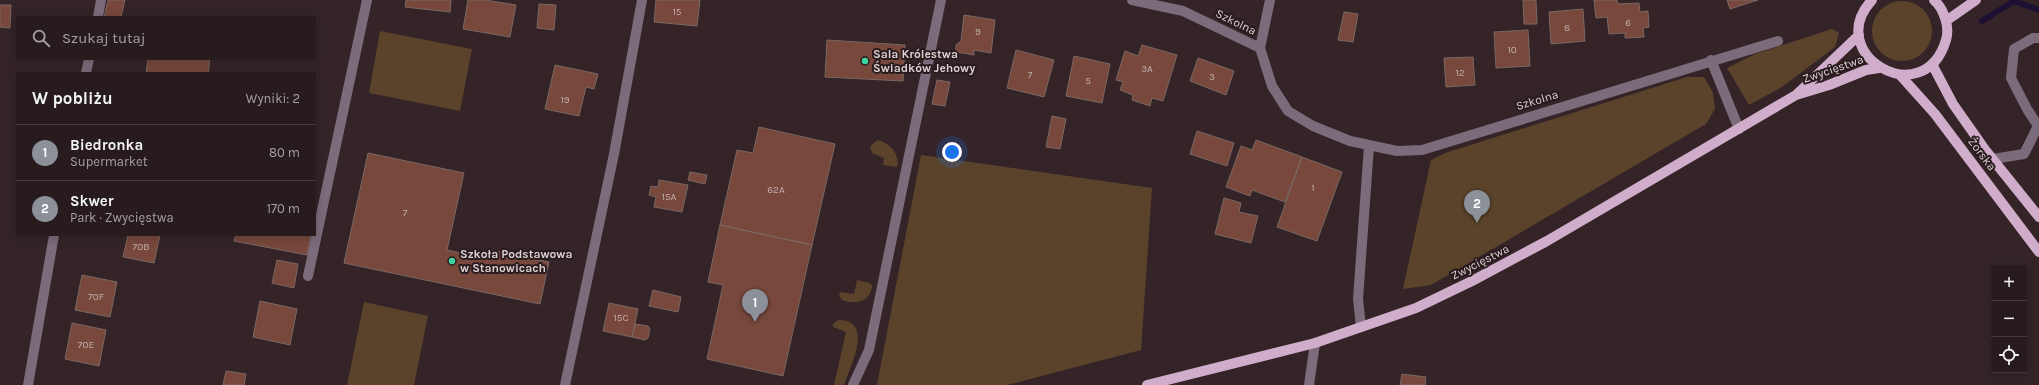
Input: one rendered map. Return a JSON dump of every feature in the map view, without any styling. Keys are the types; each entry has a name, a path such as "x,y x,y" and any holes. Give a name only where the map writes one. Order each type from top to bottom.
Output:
{"main road":[{"path":"1872,0 1863,13 1859,35 1866,54 1879,68 1900,75 1912,74 1932,64 1942,52 1947,37 1946,21 1943,11 1934,0"},
{"path":"1946,21 1976,0"},
{"name":"Zwycięstwa","path":"1796,95 1859,35"},
{"name":"Żorska","path":"1932,64 1953,104 1992,159 2039,216"},
{"name":"Zwycięstwa","path":"1147,385 1315,343 1416,308 1502,265 1796,95 1829,85 1866,70 1879,68"},
{"name":"Żorska","path":"1900,75 1943,124 2039,252"}],"street":[{"path":"98,16 101,0"},
{"path":"308,276 367,0"},
{"path":"564,385 614,154 642,0"},
{"path":"853,385 869,350 941,0"},
{"name":"Szkolna","path":"1132,0 1183,11 1260,48 1272,86 1288,111 1313,126 1350,141 1397,151 1422,150 1711,60 1778,41"},
{"path":"1260,48 1270,0"},
{"path":"1992,159 2024,154 2035,142 2039,125 2011,78 2014,49 2033,38 2039,38"},
{"path":"86,72 89,60"},
{"path":"1711,60 1739,128"},
{"path":"1361,327 1358,299 1369,146"},
{"path":"28,385 54,236"},
{"path":"1310,385 1315,343"}],"shaded area":[{"path":"1896,1 1908,1 1919,6 1927,14 1932,25 1930,43 1919,56 1908,61 1896,61 1885,56 1877,48 1872,37 1872,25 1877,14 1885,6"},
{"path":"1832,29 1839,33 1835,47 1782,87 1749,105 1727,68 1755,54"},
{"path":"380,31 472,49 460,111 369,93"},
{"path":"1687,77 1704,77 1713,93 1715,109 1706,124 1431,285 1403,289 1431,160 1445,153"},
{"path":"877,140 886,143 896,154 898,162 897,167 883,165 884,158 872,153 870,147"},
{"path":"921,155 1152,188 1141,350 1007,385 877,385"},
{"path":"857,280 872,285 871,291 866,299 857,302 842,300 839,296 840,292 854,294"},
{"path":"364,302 428,316 414,385 347,385"},
{"path":"838,320 849,322 855,328 858,336 854,357 844,385 834,385 846,332 833,327 833,324"}],"building":[{"path":"108,0 125,0 121,16 104,16"},
{"path":"406,0 451,0 450,12 405,7"},
{"path":"468,0 485,0 516,5 510,37 463,29"},
{"path":"656,0 700,0 697,26 654,22"},
{"path":"1523,0 1536,0 1537,24 1524,24"},
{"path":"1594,0 1617,0 1618,4 1639,3 1640,12 1648,11 1649,27 1643,28 1644,37 1625,38 1625,33 1609,34 1607,17 1596,18"},
{"path":"1727,0 1758,0 1730,9"},
{"path":"539,4 556,5 554,30 537,28"},
{"path":"0,5 11,5 10,28 0,27"},
{"path":"1583,9 1585,41 1551,44 1549,12"},
{"path":"1344,12 1358,14 1353,42 1338,40"},
{"path":"964,15 995,20 991,53 974,50 974,55 956,52 956,45 961,41"},
{"path":"1528,30 1530,66 1496,68 1494,32"},
{"name":"Sala Królestwa Świadków Jehowy","path":"827,40 905,45 903,81 825,77"},
{"path":"1142,45 1177,55 1163,101 1152,98 1150,106 1132,100 1133,95 1120,90 1123,82 1116,80 1125,51 1138,56"},
{"path":"1016,50 1054,60 1044,97 1007,88"},
{"path":"1074,56 1110,64 1102,103 1066,96"},
{"path":"1473,57 1475,85 1446,87 1444,58"},
{"path":"1198,58 1234,71 1226,95 1190,81"},
{"path":"148,60 210,60 208,72 146,72"},
{"path":"555,65 598,74 594,89 586,87 579,116 545,109"},
{"path":"937,80 950,82 945,106 932,104"},
{"path":"1052,116 1066,119 1060,149 1046,147"},
{"path":"759,127 835,144 812,245 720,225 737,150 753,153"},
{"path":"1197,131 1234,143 1227,166 1190,154"},
{"path":"1256,140 1302,157 1285,202 1252,190 1250,196 1226,187 1241,146 1252,150"},
{"name":"Szkoła Podstawowa w Stanowicach","path":"368,153 464,173 447,250 488,259 490,250 549,262 540,304 344,263"},
{"path":"1302,157 1342,172 1317,241 1277,227"},
{"path":"690,172 707,175 705,184 688,180"},
{"path":"659,180 688,185 682,212 654,207 656,197 649,195 651,186 658,187"},
{"path":"1224,198 1241,203 1239,212 1258,216 1251,243 1215,234"},
{"path":"720,225 812,245 783,376 707,359 723,285 708,282"},
{"path":"128,236 160,236 154,263 123,257"},
{"path":"236,236 311,236 307,255 234,241"},
{"path":"277,260 298,264 294,288 272,283"},
{"path":"82,275 117,282 110,317 75,310"},
{"path":"653,290 681,297 678,312 649,306"},
{"path":"260,301 297,309 290,345 253,337"},
{"path":"609,303 638,309 632,337 603,331"},
{"path":"72,323 106,330 99,366 65,359"},
{"path":"635,324 648,326 650,329 648,338 645,340 632,337"},
{"path":"226,371 246,374 244,385 223,385"},
{"path":"1402,374 1426,377 1425,385 1400,385"}],"waterway":[{"path":"1982,21 2014,1 2039,10"}],"place":[{"name":"Sala Królestwa Świadków Jehowy","path":"865,61"},
{"name":"Skwer","path":"1477,223"},
{"name":"Szkoła Podstawowa w Stanowicach","path":"452,261"},
{"name":"Biedronka","path":"755,322"}]}
